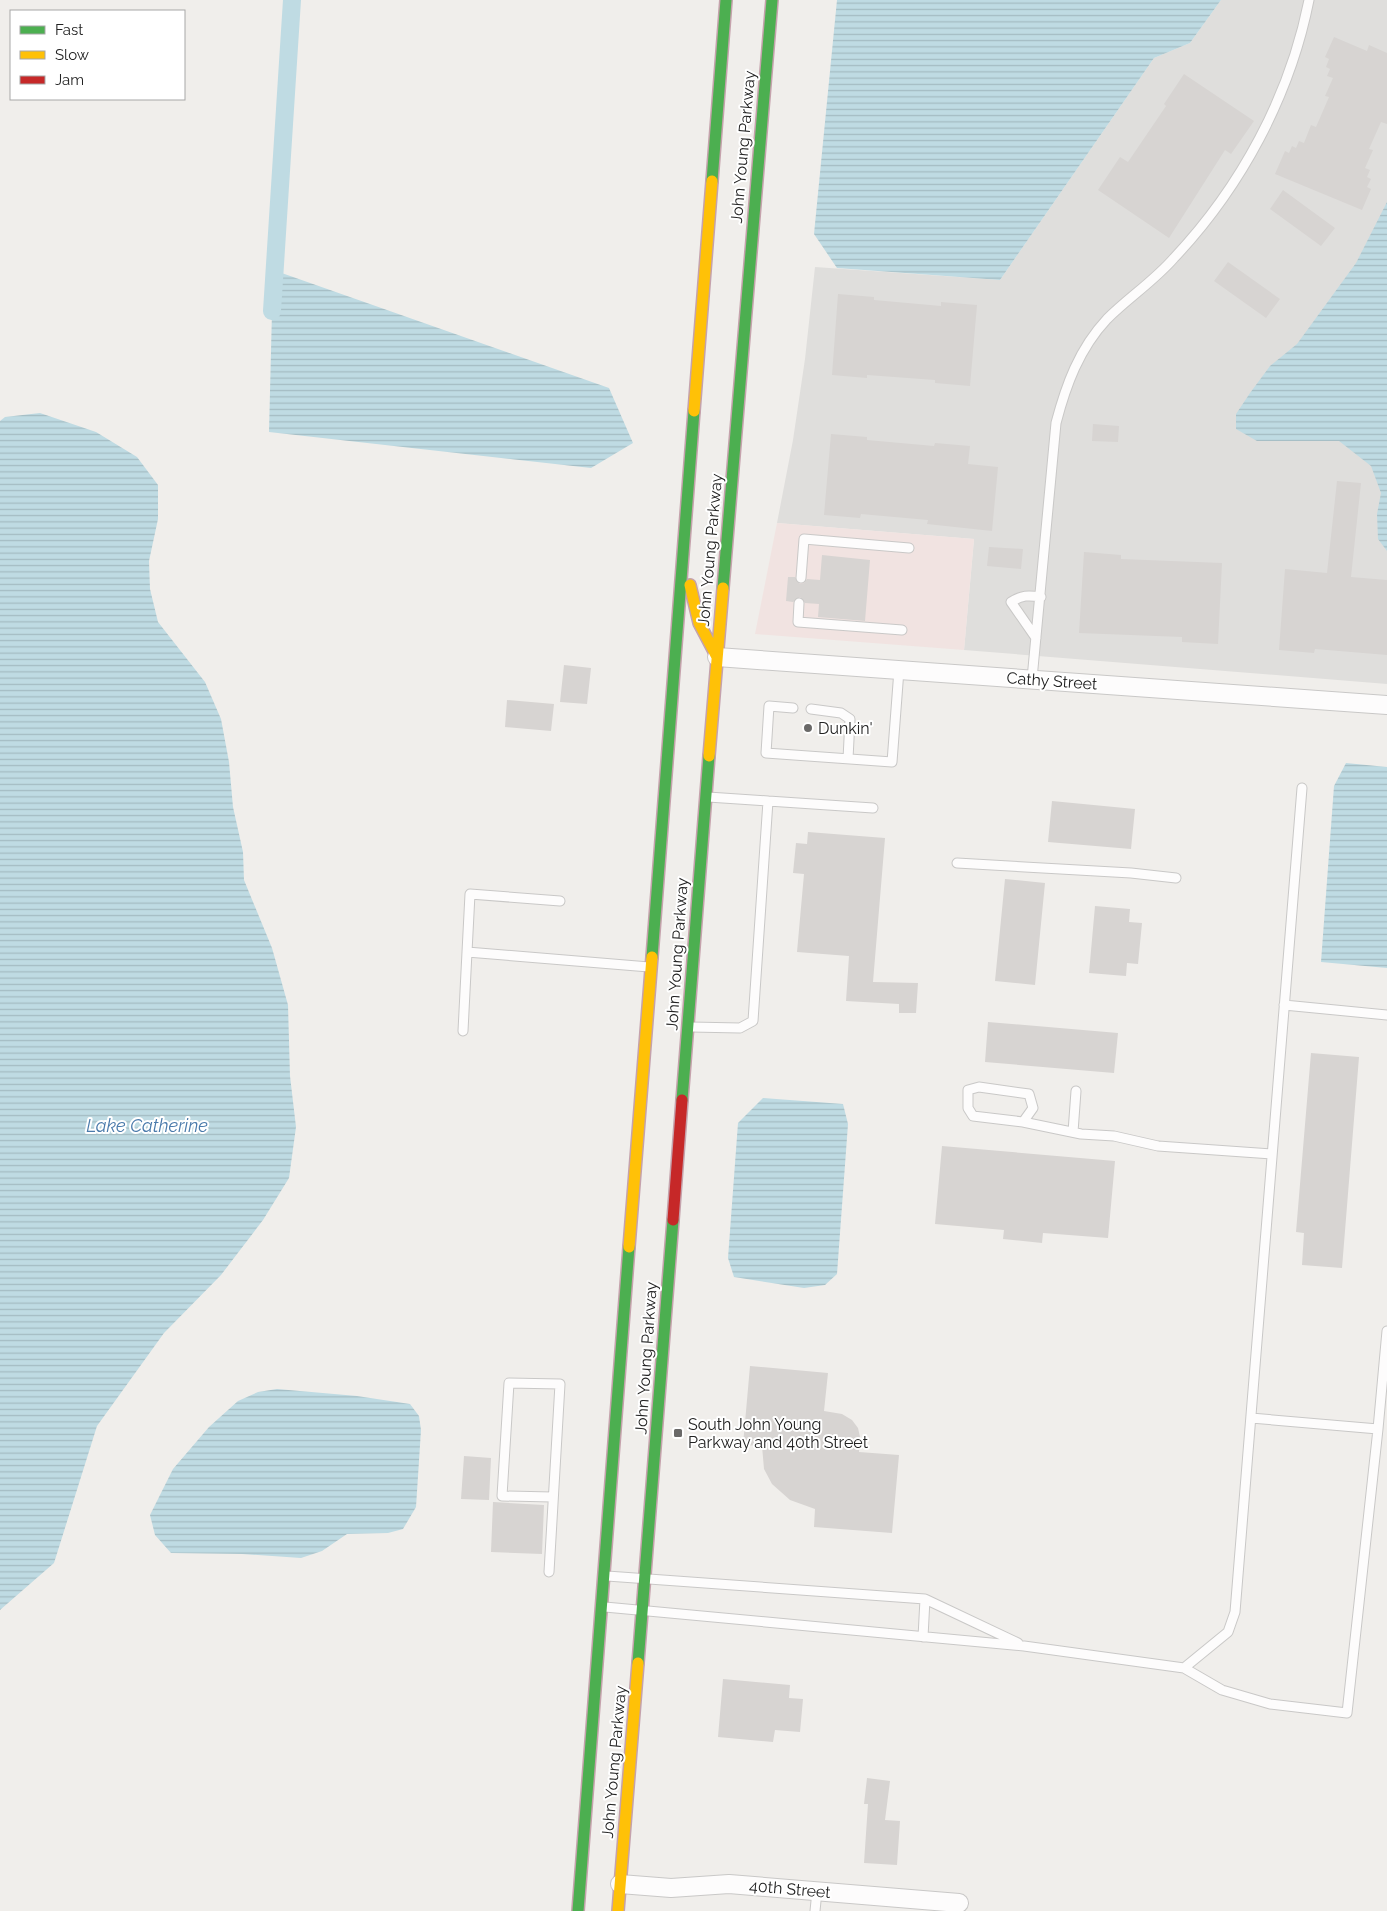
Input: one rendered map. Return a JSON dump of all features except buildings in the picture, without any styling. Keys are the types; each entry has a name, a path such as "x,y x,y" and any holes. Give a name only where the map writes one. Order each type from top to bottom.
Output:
{"highway":[{"name":"John Young Parkway","path":"578,1911 726,0"},
{"name":"John Young Parkway","path":"618,1911 717,657 772,0"},
{"path":"684,539 690,587 698,624 706,642 717,657"}],"street":[{"name":"Cathy Street","path":"717,657 1387,705"},
{"name":"40th Street","path":"620,1884 671,1888 729,1884 817,1891 921,1905 959,1903"}],"lane":[{"path":"1032,679 1056,423 1066,385 1085,347 1107,319 1146,286 1200,230 1256,146 1281,92 1299,43 1309,0"},
{"path":"801,578 804,539 909,548"},
{"path":"1036,638 1011,602 1019,597 1028,595 1041,597"},
{"path":"799,602 798,622 902,630"},
{"path":"793,708 769,706 766,753 892,762 899,670"},
{"path":"811,709 841,713 850,719 848,759"},
{"path":"1184,1668 1228,1632 1235,1612 1302,788"},
{"path":"706,796 873,808"},
{"path":"688,1027 740,1028 753,1021 768,801"},
{"path":"957,863 1131,873 1176,878"},
{"path":"463,1031 470,894 560,901"},
{"path":"467,952 651,967"},
{"path":"1284,1005 1387,1015"},
{"path":"1023,1122 1033,1108 1029,1094 979,1087 968,1090 968,1108 973,1116 1023,1122 1073,1132 1114,1136 1158,1146 1272,1154"},
{"path":"1073,1132 1076,1091"},
{"path":"602,1607 1024,1646 1184,1668 1222,1690 1270,1704 1347,1713 1387,1331"},
{"path":"549,1572 560,1384 509,1383 502,1496 552,1498"},
{"path":"1251,1418 1378,1429"},
{"path":"604,1576 925,1600 1024,1646"},
{"path":"923,1637 925,1600"},
{"path":"815,1911 817,1891"}],"shaded area":[{"path":"1221,0 1387,0 1387,684 964,650 974,539 777,523 793,440 805,359 815,267 1000,280 1154,58 1190,43"},
{"path":"777,523 974,539 964,650 755,634"}],"water":[{"path":"837,0 1221,0 1190,43 1154,58 1000,280 837,268 814,234"},
{"path":"1387,202 1387,551 1378,539 1377,514 1381,493 1371,466 1339,441 1257,441 1236,429 1236,414 1270,366 1297,344 1356,263"},
{"path":"276,271 609,388 633,443 591,468 269,432 272,311"},
{"name":"Lake Catherine","path":"40,413 96,432 137,457 158,485 158,519 149,561 150,589 158,622 205,682 221,719 229,762 233,807 243,852 244,880 272,948 288,1005 290,1076 296,1127 289,1178 263,1220 221,1275 164,1333 97,1426 54,1563 0,1610 0,421 5,417"},
{"path":"1346,763 1387,767 1387,968 1321,962 1334,786"},
{"path":"763,1098 843,1104 848,1124 837,1274 825,1285 804,1288 734,1277 728,1258 738,1123"},
{"path":"277,1389 357,1396 410,1404 419,1416 421,1430 416,1507 403,1529 388,1533 347,1534 322,1551 301,1558 242,1554 171,1553 155,1535 150,1515 173,1469 209,1427 238,1401 258,1392"}],"waterway":[{"path":"272,311 292,0"}],"traffic: fast":[{"path":"712,181 726,0"},
{"path":"723,588 772,0"},
{"path":"652,957 694,411"},
{"path":"682,1100 709,756"},
{"path":"638,1663 673,1220"},
{"path":"578,1911 629,1247"}],"traffic: slow":[{"path":"694,411 712,181"},
{"path":"690,585 699,623 717,657"},
{"path":"709,756 723,588"},
{"path":"629,1247 652,957"},
{"path":"618,1911 638,1663"}],"traffic: jam":[{"path":"673,1220 682,1100"}],"place":[{"name":"Dunkin'","path":"808,728"},
{"name":"South John Young Parkway and 40th Street","path":"678,1433"}]}
